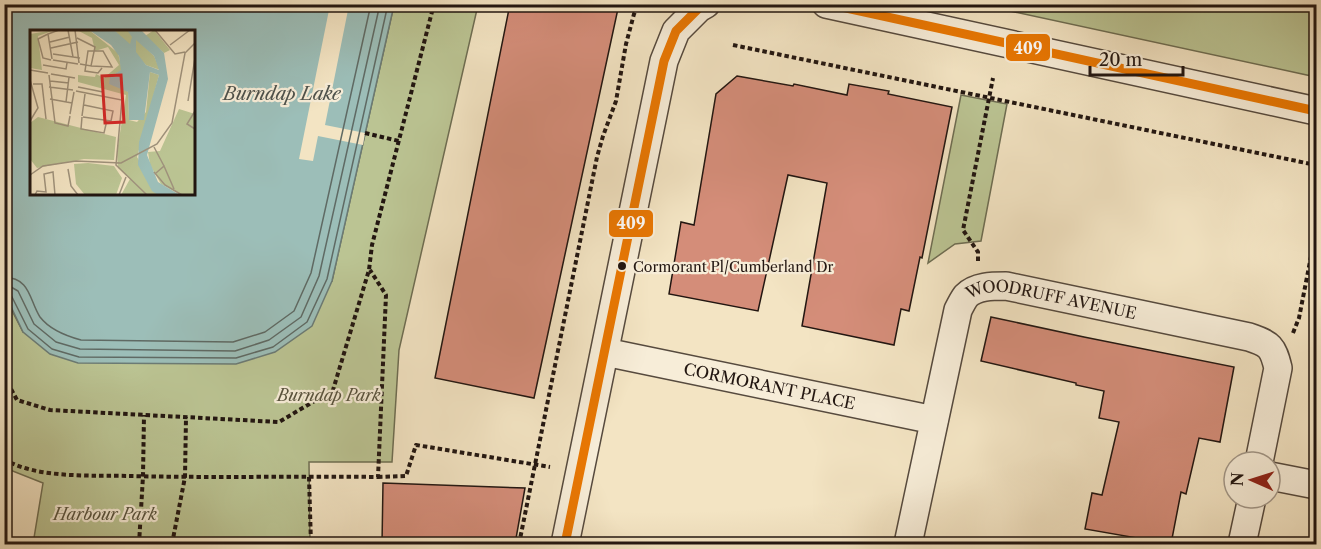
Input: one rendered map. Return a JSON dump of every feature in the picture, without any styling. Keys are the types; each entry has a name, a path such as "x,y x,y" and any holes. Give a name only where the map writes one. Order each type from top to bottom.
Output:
{"street":[{"path":"565,544 664,61 676,31 706,4"},
{"path":"826,4 1317,111"},
{"name":"WOODRUFF AVENUE","path":"909,544 958,310 966,296 978,289 1006,286 1249,337 1264,342 1275,353 1278,368"},
{"name":"CORMORANT PLACE","path":"605,352 934,420"},
{"path":"1261,450 1278,368"},
{"path":"1282,478 1317,485"},
{"path":"1242,544 1249,510"}],"path":[{"path":"4,385 17,400 50,410 279,422 333,390 369,270 372,245 434,4"},
{"path":"519,544 597,157 616,101 626,44 639,4"},
{"path":"733,45 1317,165"},
{"path":"978,289 978,252 963,230 993,78"},
{"path":"365,133 399,141"},
{"path":"1278,368 1299,318 1317,231"},
{"path":"369,270 386,295 378,477"},
{"path":"4,375 17,400"},
{"path":"139,544 144,415"},
{"path":"172,544 185,477 186,417"},
{"path":"4,459 34,470 58,474 185,477 378,477 406,476 416,445 580,472"},
{"path":"309,477 310,544"}],"green space":[{"name":"Burndap Park","path":"394,5 478,5 399,350 392,462 309,462 310,544 33,544 43,483 5,468 4,295 23,332 332,281"},
{"path":"982,5 1316,5 1316,77"},
{"path":"961,95 1007,104 981,241 955,244 928,263"}],"water":[{"name":"Burndap Lake","path":"5,5 394,5 332,281 312,326 275,352 236,364 78,363 50,354 23,332 5,294"}],"pier":[{"path":"330,5 349,5 325,125 365,133 363,145 318,136 313,161 299,159"}],"building":[{"path":"510,4 619,4 534,398 435,378"},
{"path":"737,76 793,86 794,84 847,95 849,84 889,91 888,94 952,107 922,258 920,257 909,311 901,309 894,345 802,326 827,183 788,175 758,311 669,294 681,222 694,225 716,94"},
{"path":"991,317 1234,367 1220,442 1199,438 1186,494 1181,492 1171,544 1085,529 1092,493 1102,495 1119,422 1099,418 1104,391 981,361"},
{"path":"383,483 525,488 515,544 382,544"}],"transit line":[{"name":"409","path":"565,544 664,61 676,31 705,4"},
{"name":"409","path":"828,4 1316,111"}],"place":[{"name":"Cormorant Pl/Cumberland Dr","path":"622,266"}],"park label":[{"name":"Harbour Park","path":"105,514"}]}
